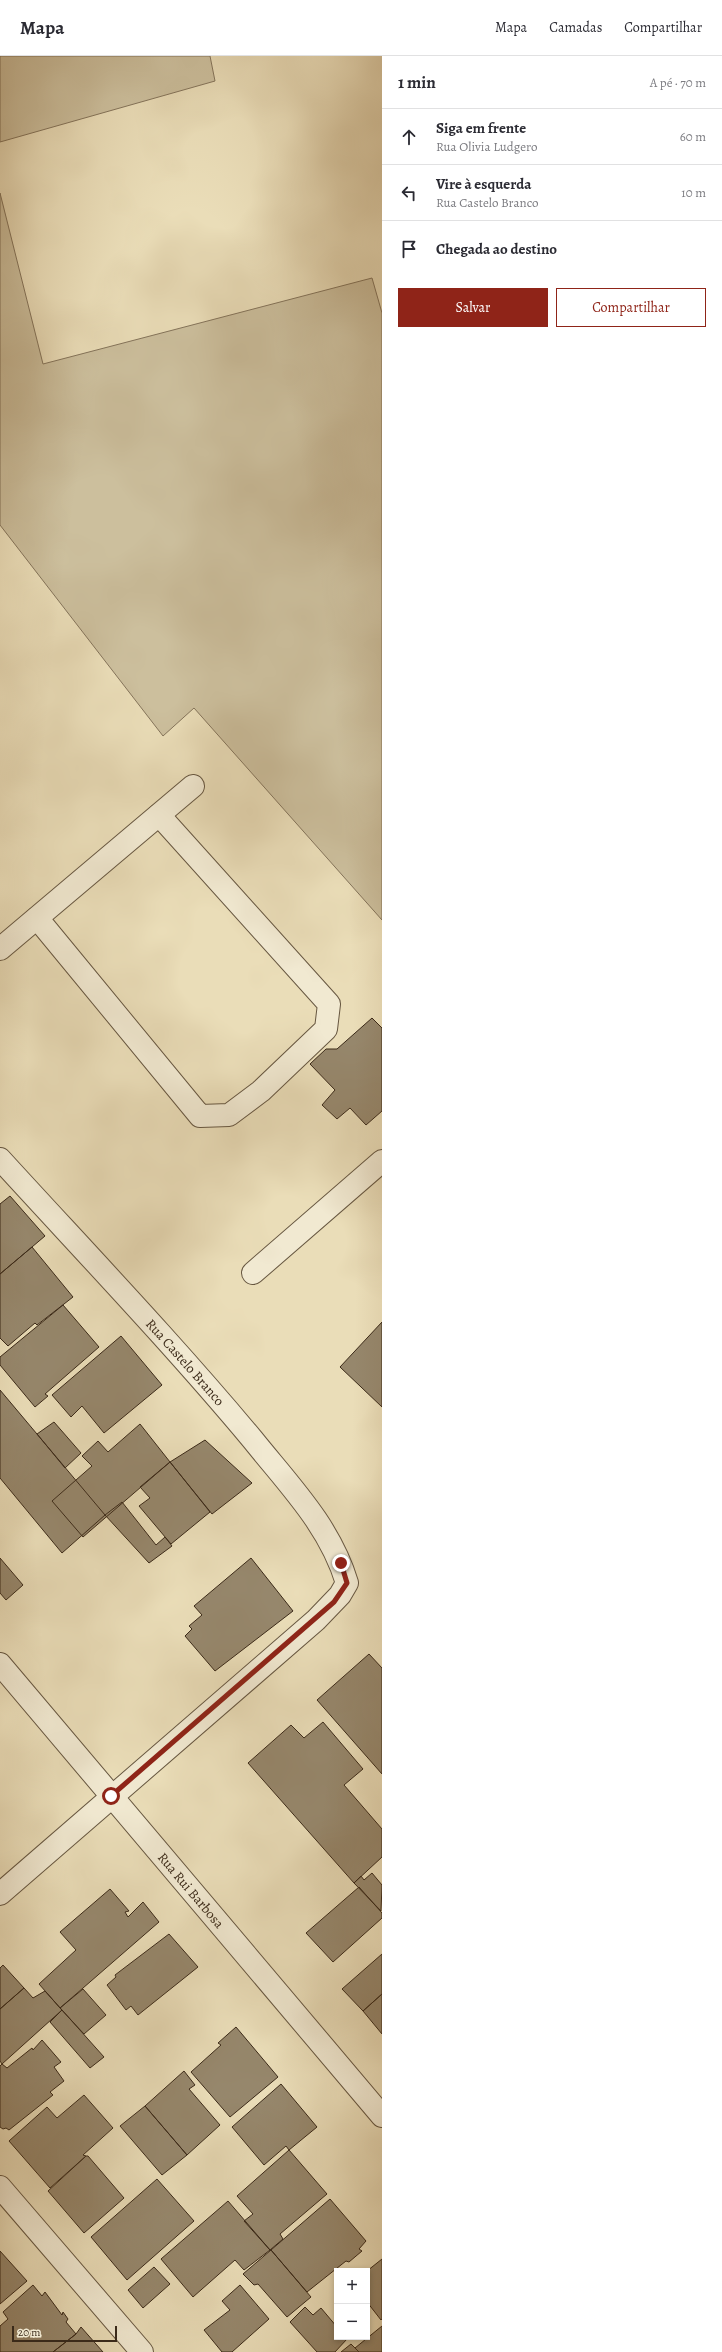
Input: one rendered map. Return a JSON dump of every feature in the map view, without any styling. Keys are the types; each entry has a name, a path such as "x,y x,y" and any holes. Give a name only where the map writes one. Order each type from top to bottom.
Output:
{"street":[{"path":"0,949 193,786"},
{"path":"37,918 200,1116 229,1115 261,1091 326,1029 329,1004 159,815"},
{"name":"Rua Castelo Branco","path":"0,1159 224,1405 303,1501 328,1536 341,1563 347,1583 340,1595 316,1620 111,1796"},
{"path":"253,1273 382,1161"},
{"name":"Rua Rui Barbosa","path":"0,1664 111,1796 378,2104"},
{"path":"0,1894 111,1796"},
{"path":"0,2187 142,2352"}],"shaded area":[{"path":"0,56 210,56 215,81 0,142"},
{"path":"0,193 43,364 372,278 382,313 382,920 194,708 163,736 0,525"}],"building":[{"path":"372,1018 382,1028 382,1111 366,1125 350,1108 337,1119 322,1105 335,1090 310,1064 326,1049 337,1049"},
{"path":"10,1196 45,1236 0,1274 0,1204"},
{"path":"32,1247 73,1297 37,1325 35,1323 8,1346 0,1338 0,1274"},
{"path":"63,1305 99,1347 45,1394 48,1396 35,1407 0,1365 0,1357"},
{"path":"382,1322 382,1407 340,1367"},
{"path":"121,1336 162,1385 104,1433 82,1406 71,1417 52,1395"},
{"path":"0,1390 105,1515 62,1553 0,1478"},
{"path":"54,1422 81,1453 65,1468 37,1434"},
{"path":"140,1424 170,1462 83,1537 52,1501 92,1466 82,1456 98,1441 108,1452"},
{"path":"205,1440 252,1483 212,1514 170,1462"},
{"path":"170,1462 210,1512 171,1544 139,1506 150,1498 140,1487"},
{"path":"122,1502 156,1545 165,1537 172,1546 149,1563 105,1515"},
{"path":"0,1558 23,1585 6,1600 0,1593"},
{"path":"251,1558 293,1611 215,1671 185,1636 192,1629 189,1626 202,1615 194,1606"},
{"path":"369,1654 382,1668 382,1774 317,1700"},
{"path":"323,1722 363,1769 344,1785 382,1829 382,1857 354,1883 248,1763 291,1725 304,1738"},
{"path":"372,1873 382,1885 381,1911 354,1883 361,1876 364,1880"},
{"path":"359,1887 382,1913 382,1918 333,1962 306,1933"},
{"path":"110,1889 129,1911 125,1912 128,1917 143,1902 159,1922 60,2008 39,1984 76,1950 60,1932"},
{"path":"169,1934 198,1967 138,2015 131,2006 126,2010 107,1985 116,1977 115,1975"},
{"path":"382,1954 382,1994 363,2011 342,1989"},
{"path":"3,1965 24,1988 0,2009 0,1968"},
{"path":"24,1988 33,1998 45,1991 62,2010 2,2064 0,2061 0,2009"},
{"path":"83,1989 106,2015 84,2034 60,2008"},
{"path":"382,1994 382,2034 363,2011"},
{"path":"62,2010 104,2057 90,2068 50,2022"},
{"path":"236,2027 278,2077 230,2117 191,2072 221,2045 218,2043"},
{"path":"42,2040 61,2062 54,2067 64,2081 50,2092 53,2095 9,2130 6,2128 3,2129 0,2127 0,2066 2,2064 7,2068 32,2048 33,2050"},
{"path":"184,2071 195,2085 189,2089 220,2125 187,2155 145,2106"},
{"path":"281,2084 317,2127 289,2150 286,2146 264,2165 232,2127"},
{"path":"84,2095 113,2128 83,2155 86,2156 50,2188 9,2141 47,2107 57,2118"},
{"path":"145,2106 187,2155 162,2175 120,2126"},
{"path":"289,2150 327,2194 280,2234 283,2239 270,2250 244,2221 253,2214 237,2196"},
{"path":"86,2156 88,2156 124,2198 84,2233 48,2191"},
{"path":"157,2179 194,2221 127,2280 91,2237"},
{"path":"330,2199 366,2241 359,2249 362,2251 349,2262 346,2261 337,2268 334,2268 334,2271 307,2292 271,2250"},
{"path":"228,2201 270,2250 244,2270 235,2260 193,2297 161,2259"},
{"path":"271,2250 311,2297 287,2317 258,2284 254,2285 243,2274"},
{"path":"0,2251 27,2281 0,2304"},
{"path":"382,2259 381,2320 370,2306 370,2269"},
{"path":"154,2267 170,2284 143,2308 128,2290"},
{"path":"33,2285 42,2296 45,2292 62,2315 63,2312 68,2319 66,2322 76,2334 53,2352 0,2352 0,2326 8,2319 3,2312"},
{"path":"240,2285 269,2319 232,2352 222,2352 204,2330 230,2310 222,2301"},
{"path":"305,2307 313,2315 321,2308 334,2323 334,2340 346,2340 335,2352 317,2352 290,2322"},
{"path":"382,2326 382,2352 359,2352 355,2348 365,2340 370,2340 370,2336"},
{"path":"81,2327 103,2352 53,2352 76,2334"},
{"path":"351,2344 359,2352 341,2352"}],"route":[{"path":"111,1796 316,1620 334,1602 347,1583 341,1563"}]}
